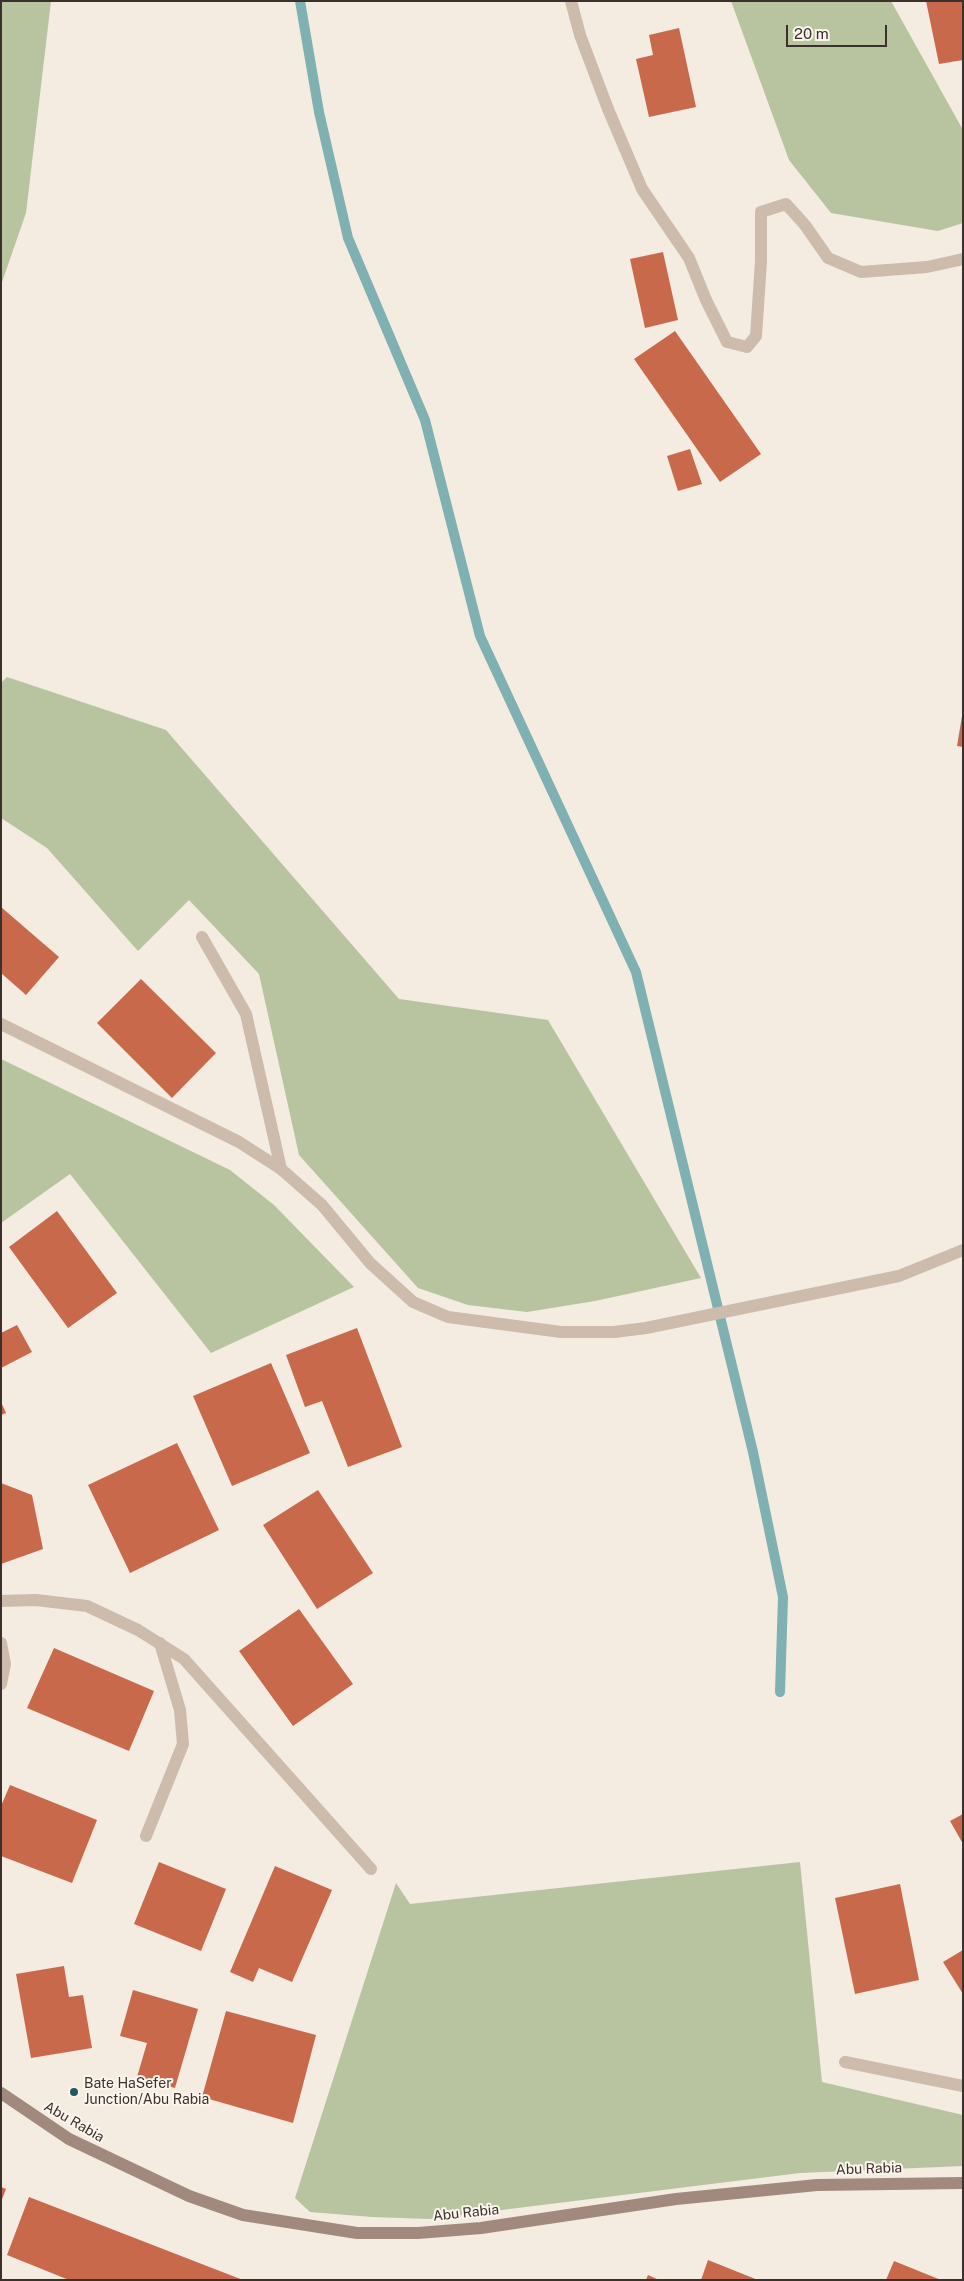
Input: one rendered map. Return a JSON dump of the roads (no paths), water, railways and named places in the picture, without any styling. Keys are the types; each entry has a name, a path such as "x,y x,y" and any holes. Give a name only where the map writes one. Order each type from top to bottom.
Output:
{"street":[{"path":"571,1 580,34 608,109 642,190 690,258 706,300 727,342 747,347 756,336 761,260 761,212 786,204 805,225 828,258 861,272 928,267 963,259"},
{"path":"202,937 246,1014 280,1169"},
{"path":"1,1024 239,1142 280,1169 322,1205 370,1264 413,1302 448,1317 561,1332 614,1332 646,1328 900,1276 963,1250"},
{"path":"1,1601 36,1600 87,1606 138,1630 184,1659 371,1870"},
{"path":"1,1643 5,1664 1,1684"},
{"path":"146,1836 183,1744 180,1710 160,1643"},
{"path":"846,2062 963,2086"},
{"name":"Abu Rabia","path":"1,2093 68,2139 190,2196 243,2215 357,2233 418,2233 481,2228 676,2199 817,2185 963,2183"}],"waterway":[{"path":"300,1 319,112 348,238 425,420 480,636 636,972 753,1452 783,1597 780,1692"}],"place":[{"name":"Bate HaSefer Junction/Abu Rabia","path":"74,2092"}]}
